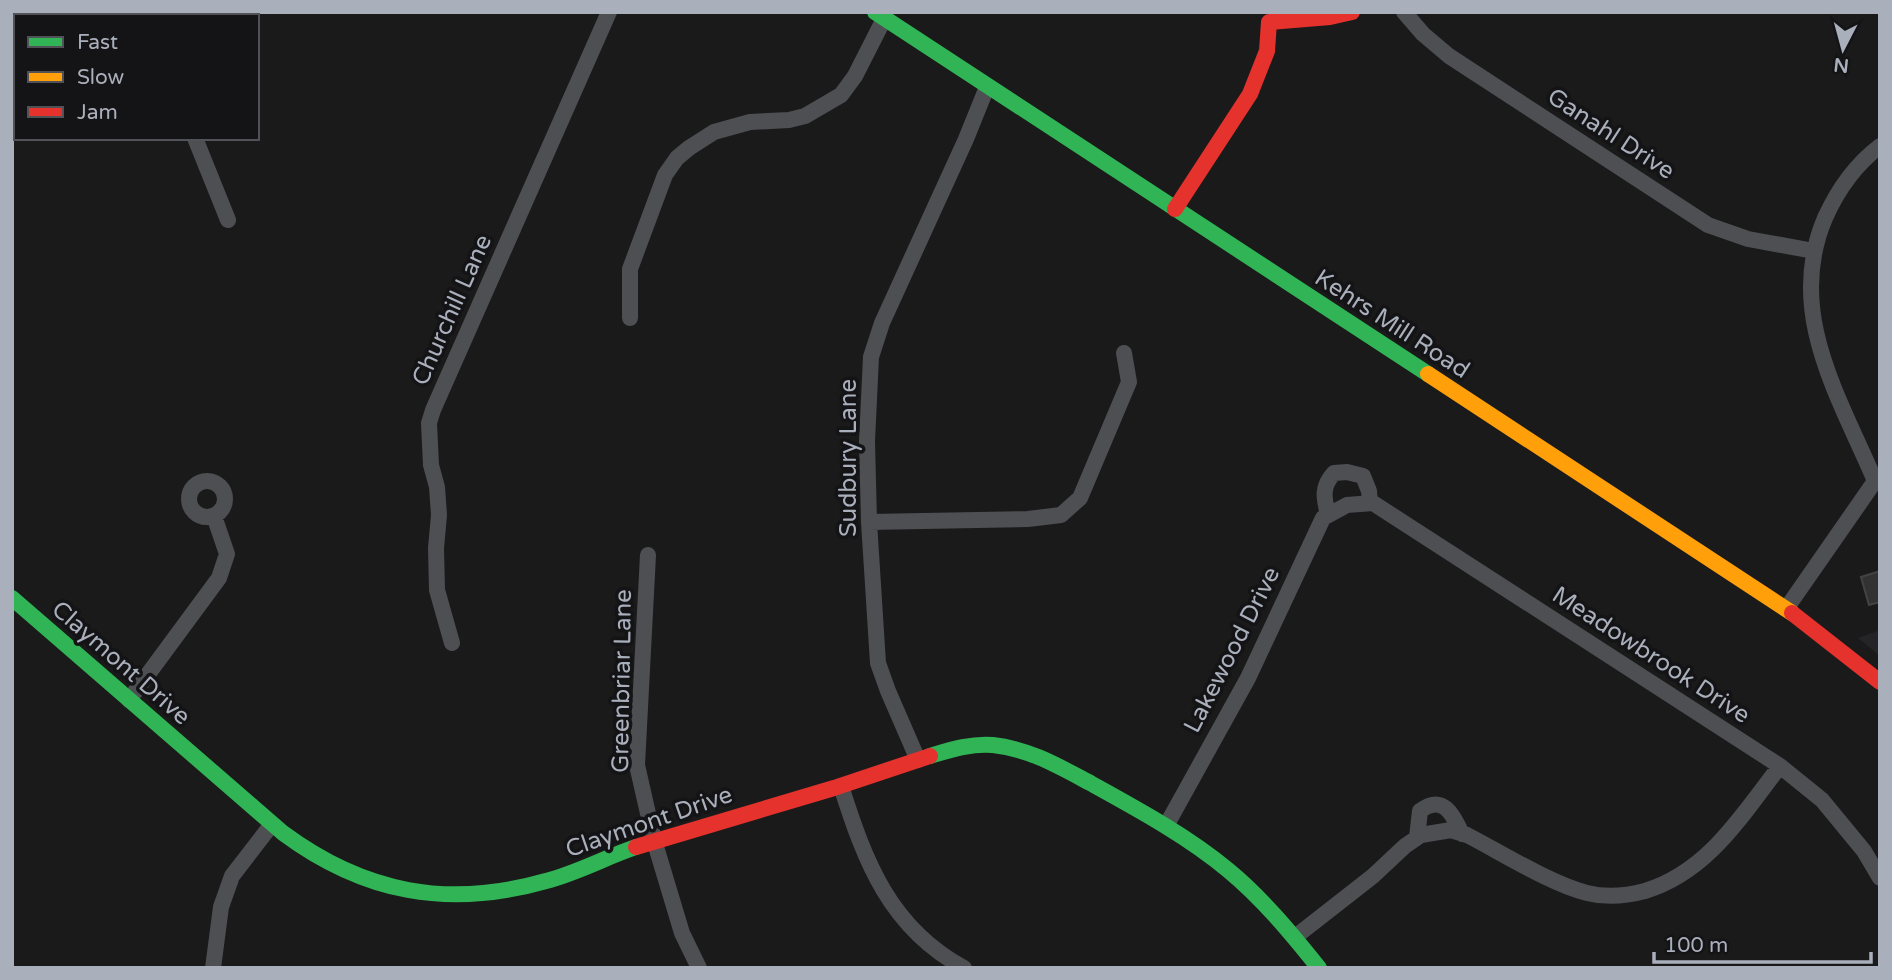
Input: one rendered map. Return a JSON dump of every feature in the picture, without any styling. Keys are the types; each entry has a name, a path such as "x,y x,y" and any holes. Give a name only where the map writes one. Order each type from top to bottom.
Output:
{"street":[{"name":"Churchill Lane","path":"452,643 437,590 436,548 439,515 437,486 431,465 429,423 610,12"},
{"path":"1175,209 1250,94 1267,51 1269,17 1330,17 1352,12"},
{"name":"Ganahl Drive","path":"1405,12 1423,34 1449,56 1708,225 1748,239 1814,251"},
{"path":"630,318 630,269 665,175 677,158 714,132 750,122 797,118 841,94 855,76 879,15"},
{"name":"Kehrs Mill Road","path":"879,15 1786,609 1880,682"},
{"name":"Sudbury Lane","path":"918,760 878,663 867,441 871,357 882,323 987,87"},
{"path":"196,140 228,220"},
{"path":"1786,609 1860,499 1877,480 1826,369 1810,303 1810,280 1814,251 1825,219 1841,187 1853,171 1880,146"},
{"path":"869,522 1028,519 1061,514 1080,498 1129,382 1124,353"},
{"path":"1347,472 1363,476 1370,503 1347,505 1328,515 1323,492 1327,480 1334,473 1347,472"},
{"name":"Meadowbrook Drive","path":"1370,503 1385,509 1780,766 1822,800 1864,851 1880,877"},
{"name":"Lakewood Drive","path":"1166,826 1248,678 1323,518 1328,515"},
{"path":"129,700 219,578 227,554 214,516"},
{"name":"Greenbriar Lane","path":"648,555 637,765 654,840 682,933 699,968"},
{"name":"Claymont Drive","path":"12,598 272,824 306,850 348,873 411,890 461,894 521,888 551,881 654,840 841,786 918,760 972,745 1017,748 1038,755 1166,826 1226,869 1255,894 1295,937 1319,968"},
{"path":"1295,937 1373,876 1417,837 1451,830 1587,893 1612,897 1660,887 1701,862 1780,766"},
{"path":"841,786 867,860 896,912 930,946 964,968"},
{"path":"1417,837 1420,811 1428,805 1440,804 1450,811 1462,834"},
{"path":"212,968 221,907 232,876 272,824"}],"shaded area":[{"path":"1880,630 1880,656 1858,638"}],"building":[{"path":"1880,571 1880,602 1869,605 1861,577"}],"traffic: fast":[{"path":"875,12 1428,374"},
{"path":"12,598 283,833 344,870 408,890 475,894 558,878 636,847"},
{"path":"930,756 977,745 1007,747 1044,760 1092,784 1179,835 1228,870 1264,904 1319,968"}],"traffic: slow":[{"path":"1428,374 1792,613"}],"traffic: jam":[{"path":"1175,209 1250,94 1267,51 1269,22 1330,17 1352,12"},
{"path":"1792,613 1880,682"},
{"path":"636,847 834,788 930,756"}]}
